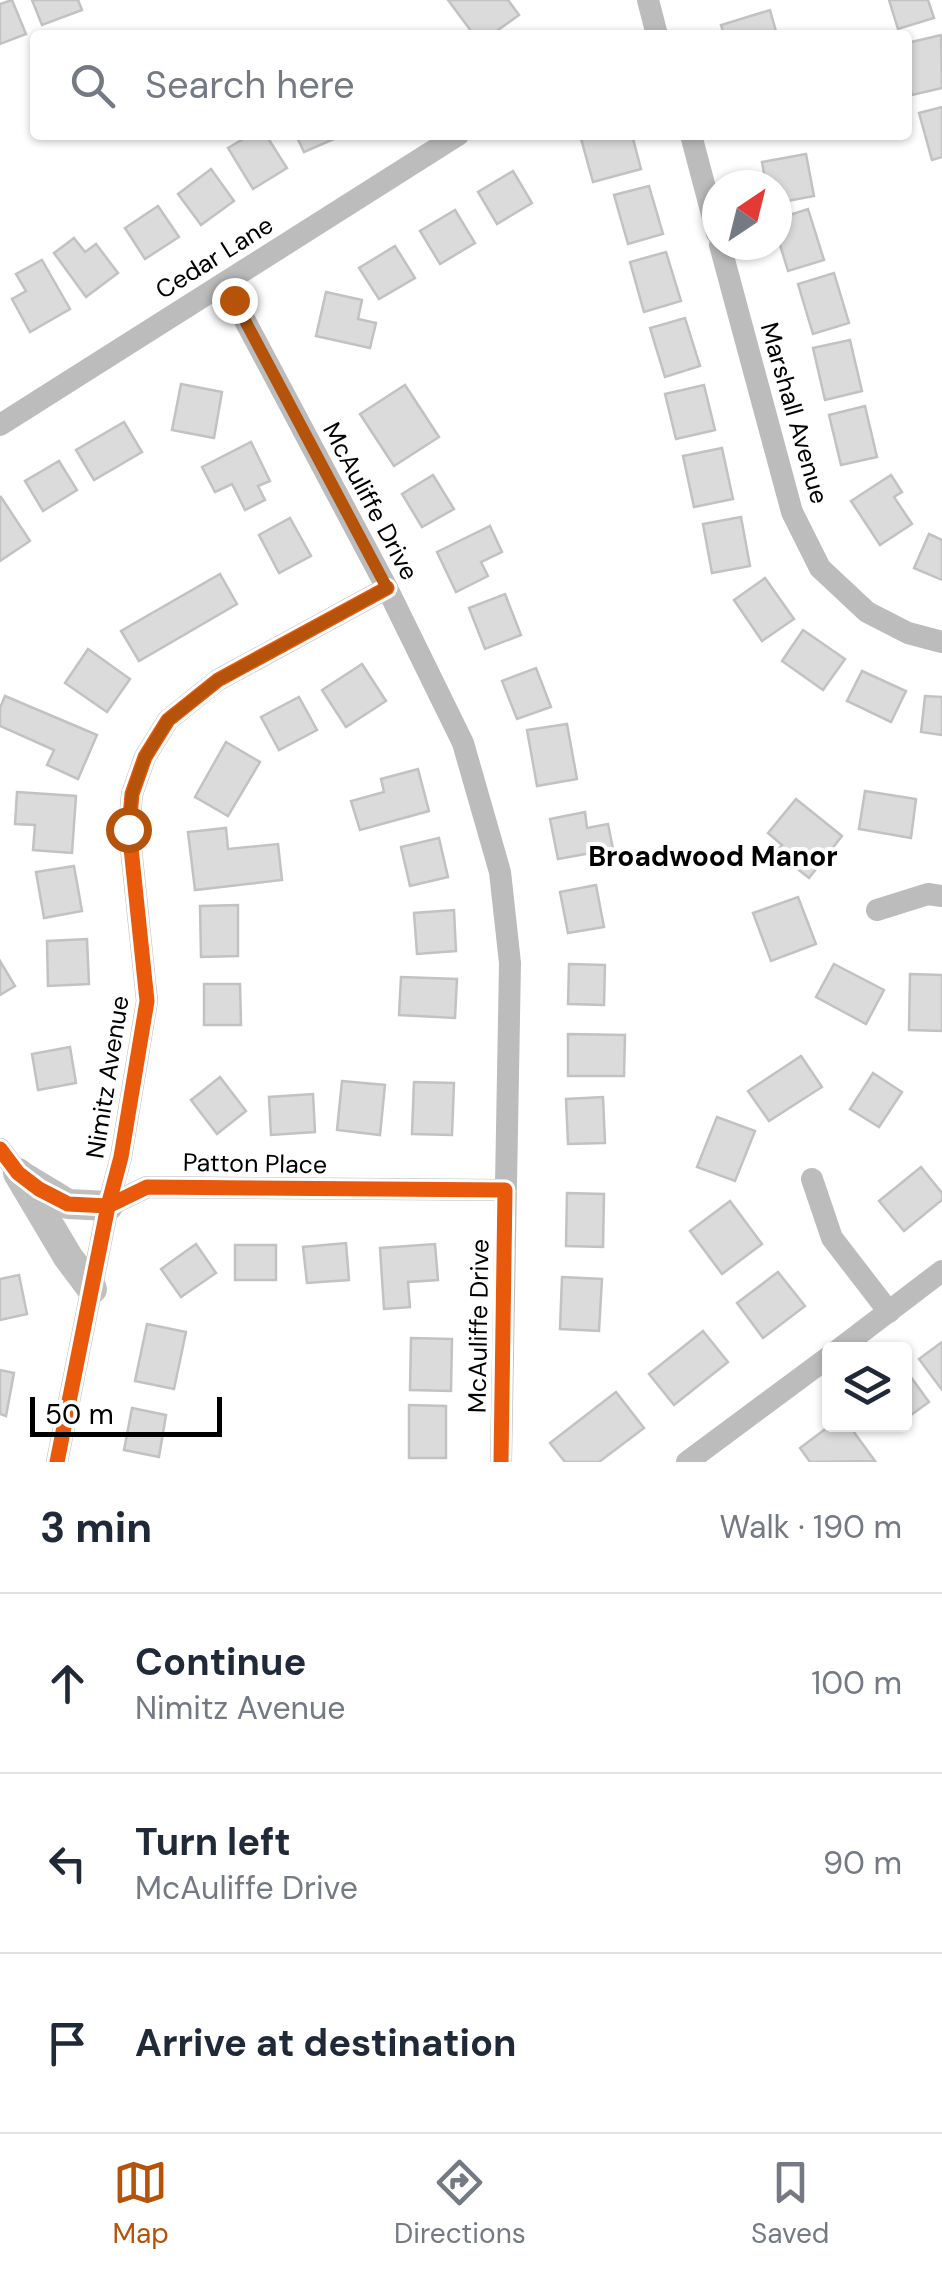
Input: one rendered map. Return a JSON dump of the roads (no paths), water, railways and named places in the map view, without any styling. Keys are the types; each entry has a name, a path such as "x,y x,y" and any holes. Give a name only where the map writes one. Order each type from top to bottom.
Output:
{"street":[{"path":"648,0 656,30"},
{"name":"Cedar Lane","path":"0,425 450,140"},
{"path":"692,140 702,176"},
{"name":"Marshall Avenue","path":"724,260 792,512 820,568 867,612 908,633 942,642"},
{"name":"McAuliffe Drive","path":"224,283 387,588 463,743 500,872 510,963 501,1462"},
{"name":"Nimitz Avenue","path":"57,1462 121,1156 147,1000 128,829 132,794 145,757 168,720 218,680 387,588"},
{"path":"877,910 928,894 942,896"},
{"path":"9,1161 39,1189 68,1204 108,1206"},
{"path":"9,1161 92,1289"},
{"path":"812,1179 832,1238 888,1312"},
{"name":"Patton Place","path":"108,1206 147,1186 505,1190"},
{"path":"849,1342 942,1271"},
{"path":"687,1462 822,1362"}],"district":[{"name":"Broadwood Manor","path":"713,856"}]}
